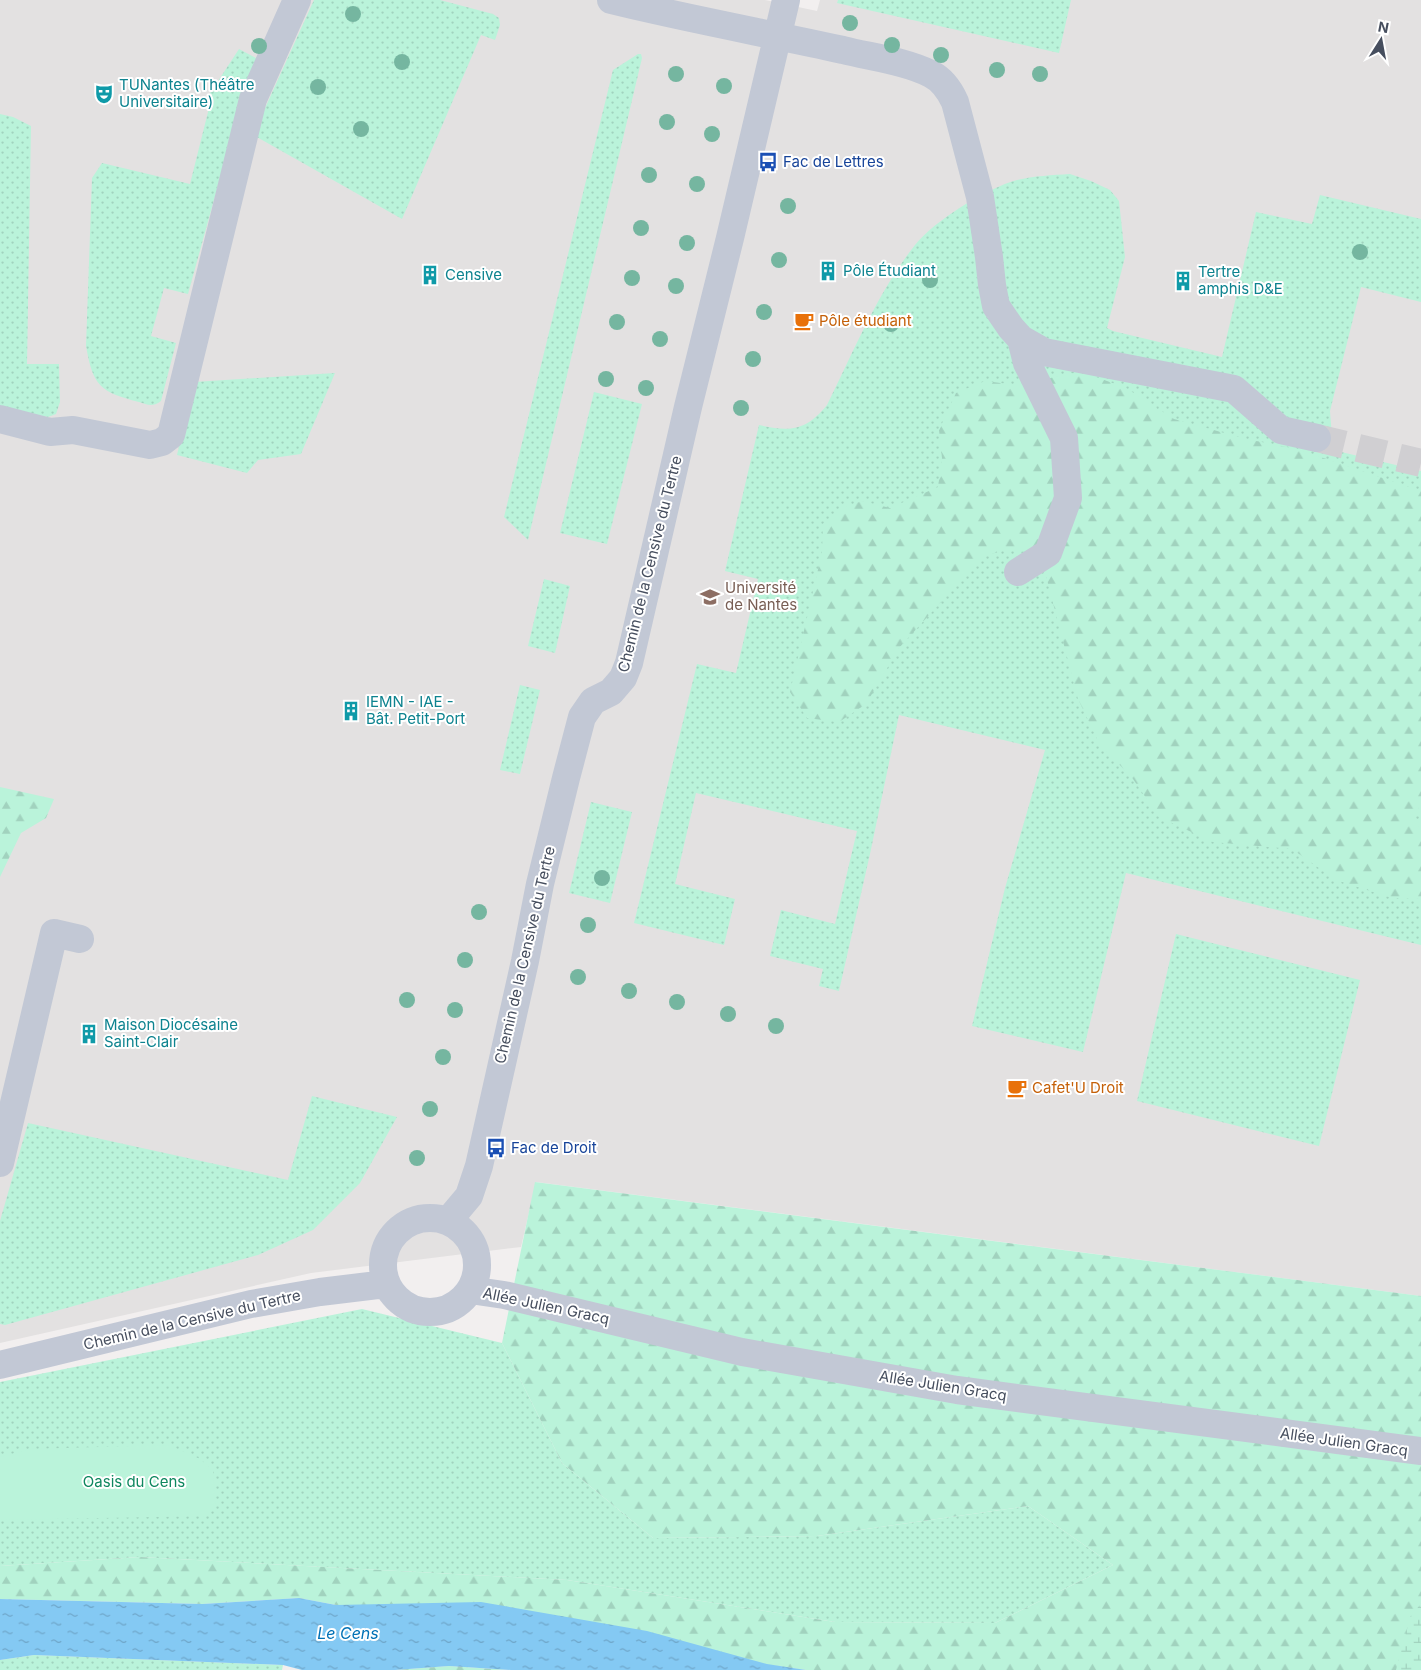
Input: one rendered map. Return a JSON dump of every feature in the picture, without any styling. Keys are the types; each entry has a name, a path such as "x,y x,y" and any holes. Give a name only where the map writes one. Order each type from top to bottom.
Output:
{"street":[{"path":"0,419 50,432 73,430 150,446 162,442 172,435 253,99 297,0"},
{"path":"611,0 674,16 911,66 932,74 950,90 955,102 980,197 996,306 1011,328 1021,338 1044,352 1234,389 1281,430 1316,438"},
{"name":"Chemin de la Censive du Tertre","path":"448,1221 469,1196 479,1166 540,884 582,717 594,701 611,692 623,678 629,664 688,407 786,0"},
{"path":"1018,572 1048,553 1068,498 1064,438 1026,363 1021,338"},
{"path":"0,1163 54,933 80,939"},
{"path":"431,1218 448,1221 458,1226 466,1234 476,1255 478,1267 475,1279 470,1290 457,1304 437,1312 424,1312 412,1309 401,1303 386,1284 382,1262 386,1246 396,1232 414,1220 431,1218"},
{"name":"Chemin de la Censive du Tertre","path":"0,1365 251,1304 320,1292 386,1284"},
{"name":"Allée Julien Gracq","path":"470,1290 504,1295 742,1352 957,1390 1421,1451"}],"shaded area":[{"name":"Université de Nantes","path":"0,0 765,0 817,11 820,0 1421,0 1421,1296 536,1182 521,1247 311,1273 0,1343"}],"green space":[{"path":"314,0 440,0 493,14 499,18 500,25 495,40 481,35 402,219 255,136 261,117"},
{"path":"838,0 1071,0 1059,53 837,3"},
{"path":"239,49 258,59 241,102 188,294 164,288 151,336 176,343 161,401 150,405 115,395 100,385 96,379 86,346 92,178 102,163 190,184 209,108 203,104"},
{"path":"641,54 642,58 528,540 504,517 613,70"},
{"path":"0,114 13,117 31,126 27,364 59,364 60,402 56,414 48,417 0,408"},
{"path":"1070,174 1110,190 1119,201 1125,257 1107,328 1222,357 1256,212 1312,224 1320,195 1421,219 1421,302 1361,287 1330,411 1333,450 1421,471 1421,945 1126,873 1083,1052 972,1026 1005,888 1045,750 899,715 839,991 819,986 823,969 770,956 781,910 835,924 857,831 696,793 675,884 735,899 724,945 634,923 697,664 736,673 758,579 725,571 759,425 789,429 804,425 819,414 827,405 867,323 901,263 915,245 935,226 977,198 1005,184 1030,178"},
{"path":"335,373 301,454 258,460 247,473 177,455 194,382"},
{"path":"1068,373 1088,374 1126,388 1174,419 1246,439 1297,449 1421,491 1421,801 1415,820 1421,830 1421,899 1392,898 1336,880 1292,849 1213,842 1159,817 1133,779 1099,743 1078,699 1041,557 1012,548 982,557 899,648 866,704 839,722 807,718 790,692 822,552 823,524 841,508 862,501 890,508 938,487 942,458 939,430 956,393 985,381 1023,386"},
{"path":"594,392 642,404 607,544 560,533"},
{"path":"544,579 570,586 555,653 528,646"},
{"path":"520,685 540,690 520,774 500,770"},
{"path":"0,787 54,799 46,818 21,833 0,877"},
{"path":"591,802 632,812 610,903 569,893"},
{"path":"1176,934 1360,980 1319,1146 1137,1101"},
{"path":"312,1096 397,1117 360,1183 313,1230 258,1255 5,1325 0,1324 0,1221 28,1123 288,1180"},
{"path":"535,1182 1421,1296 1421,1670 806,1670 336,1605 299,1598 202,1604 0,1599 0,1566 140,1557 567,1580 835,1622 995,1623 1113,1565 1028,1506 817,1536 653,1538 562,1463 502,1343"},
{"path":"362,1309 502,1343 562,1463 653,1538 817,1536 1028,1506 1113,1565 995,1623 835,1622 567,1580 140,1557 0,1566 0,1382"},
{"name":"Oasis du Cens","path":"169,1445 200,1459 213,1470 216,1508 205,1516 0,1520 0,1457 30,1449"},
{"path":"1421,1604 1421,1670 1396,1670 1411,1615"},
{"path":"34,1655 283,1665 282,1670 0,1670 0,1660"},
{"path":"449,1666 511,1670 395,1670"}],"water":[{"name":"Le Cens","path":"299,1598 336,1605 481,1602 647,1631 767,1664 806,1670 511,1670 449,1666 395,1670 302,1670 283,1665 34,1655 0,1660 0,1599 202,1604"}],"tunnel":[{"path":"1317,438 1421,463"}],"place":[{"name":"TUNantes (Théâtre Universitaire)","path":"104,94"},
{"name":"Fac de Lettres","path":"768,162"},
{"name":"Pôle Étudiant","path":"828,271"},
{"name":"Censive","path":"430,275"},
{"name":"Tertre amphis D&E","path":"1183,281"},
{"name":"Pôle étudiant","path":"804,321"},
{"name":"Université de Nantes","path":"710,597"},
{"name":"IEMN - IAE - Bât. Petit-Port","path":"351,711"},
{"name":"Maison Diocésaine Saint-Clair","path":"89,1034"},
{"name":"Cafet'U Droit","path":"1017,1088"},
{"name":"Fac de Droit","path":"496,1148"}]}
